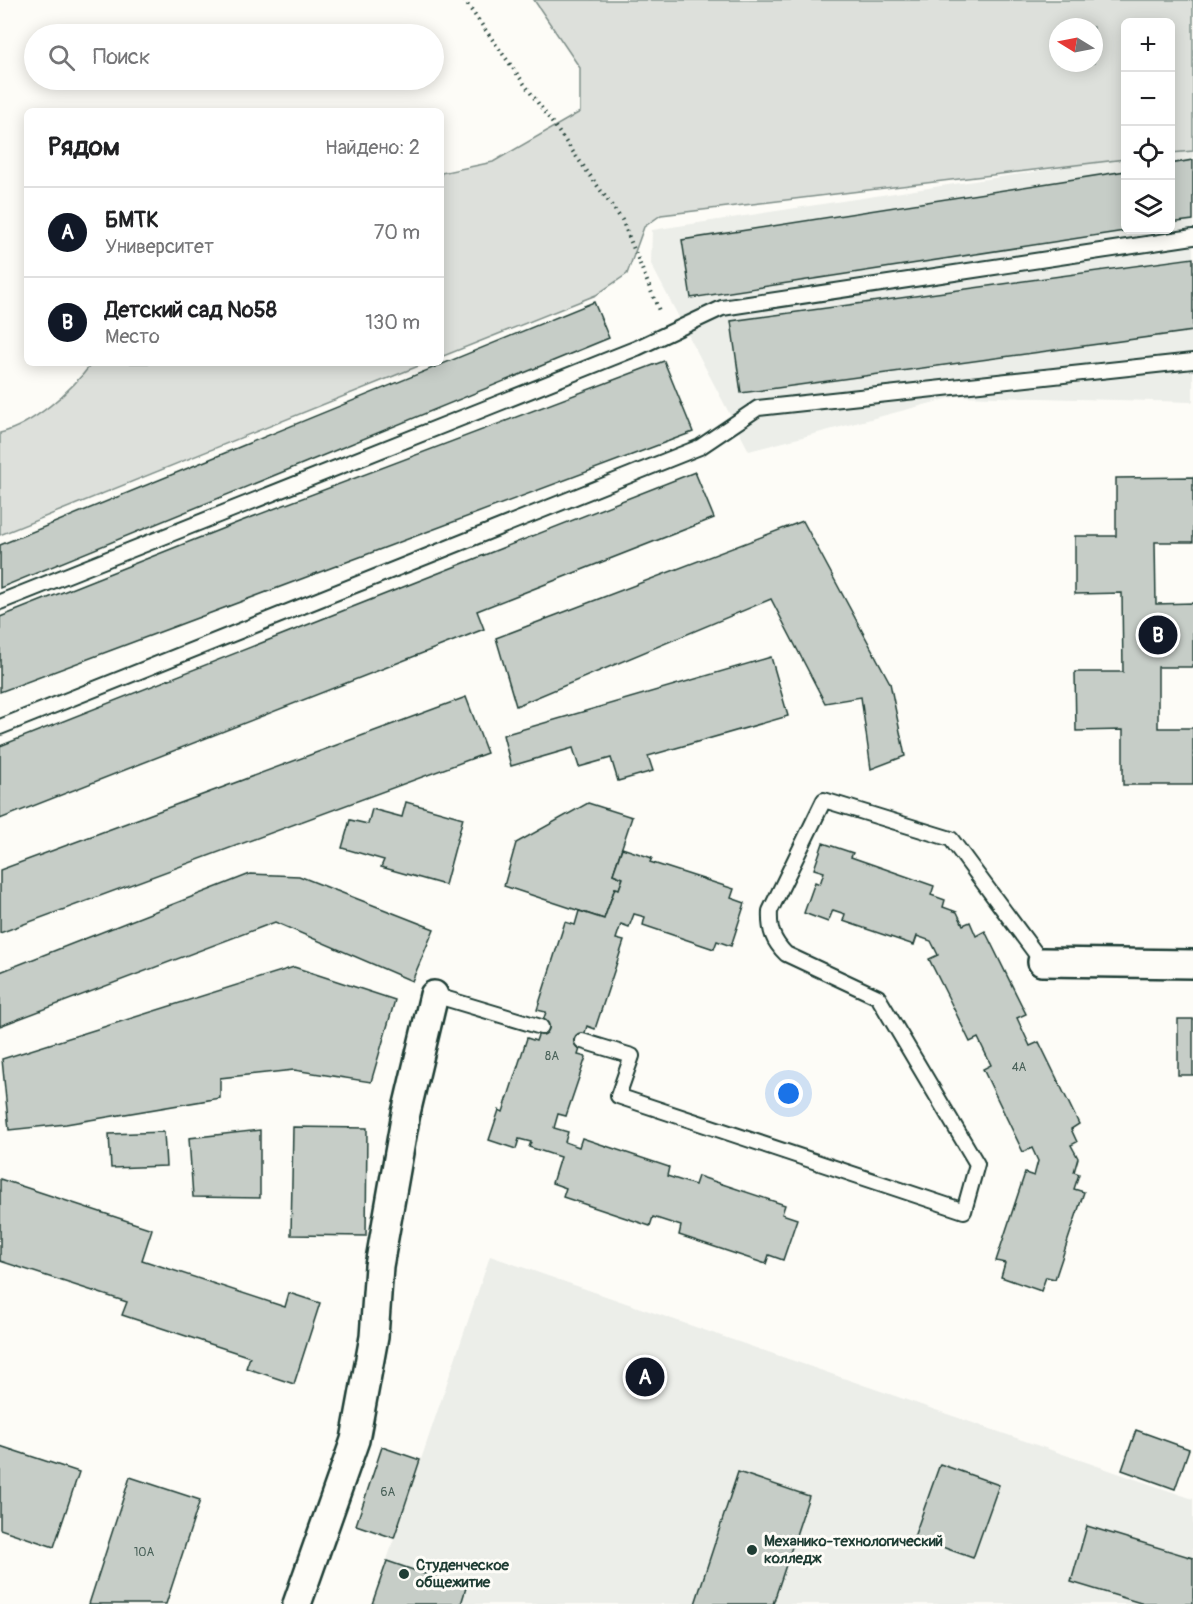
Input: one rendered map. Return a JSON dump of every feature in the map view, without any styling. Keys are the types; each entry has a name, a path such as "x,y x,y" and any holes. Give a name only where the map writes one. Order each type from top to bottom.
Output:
{"street":[{"path":"1042,962 1193,964"},
{"path":"297,1604 355,1440 374,1337 379,1266 406,1113 434,995"}],"lane":[{"path":"0,602 669,333 722,308 1193,237"},
{"path":"0,727 700,447 758,408 1193,361"},
{"path":"582,1041 632,1056 618,1096 964,1211 977,1164 878,998 786,954 776,944 769,926 770,911 824,800 951,839 1042,962"},
{"path":"434,995 541,1027"}],"path":[{"path":"464,0 622,220 669,333"}],"shaded area":[{"path":"534,0 1193,0 1193,151 1175,153 1175,18 1121,18 1121,159 661,215 644,227 627,274 596,295 444,356 444,172 493,162 580,112 580,68"},
{"path":"1193,147 1193,402 958,396 749,451 651,264 652,230 1121,159 1121,234 1175,234 1175,150"},
{"path":"90,366 419,366 0,535 0,433 13,429 51,405"},
{"path":"490,1256 1193,1499 1193,1604 372,1604"}],"building":[{"path":"1193,160 1193,220 1175,222 1175,163"},
{"path":"1121,172 1121,232 691,298 682,240"},
{"path":"1193,258 1193,331 741,393 731,321"},
{"path":"594,302 609,338 0,588 0,545 438,366 444,366 444,363"},
{"path":"664,361 693,432 0,692 0,617 239,522"},
{"path":"695,472 714,518 477,611 484,629 0,819 0,746"},
{"path":"1193,477 1193,542 1155,542 1156,604 1193,603 1193,667 1158,667 1158,728 1193,728 1193,785 1123,785 1123,730 1076,731 1075,672 1123,672 1122,593 1075,594 1075,536 1116,536 1116,478"},
{"path":"803,521 890,683 905,756 871,769 861,697 825,703 771,599 516,706 496,638"},
{"path":"771,657 788,716 648,756 653,771 618,781 611,758 579,767 573,748 511,766 503,735"},
{"path":"466,697 487,753 0,933 0,870"},
{"path":"406,802 463,818 445,885 381,867 384,860 342,848 350,820 368,824 372,809 402,817"},
{"path":"588,803 632,817 613,874 623,878 619,889 615,888 604,919 504,886 516,843"},
{"path":"823,843 853,853 851,857 934,886 931,895 945,900 943,907 957,912 963,925 970,922 976,936 985,931 1026,1014 1017,1018 1030,1046 1039,1042 1079,1124 1071,1129 1077,1142 1071,1145 1078,1158 1074,1172 1079,1174 1074,1189 1084,1192 1055,1279 1046,1277 1041,1291 1001,1277 1005,1263 996,1261 1025,1173 1034,1176 1038,1161 1032,1148 1023,1152 983,1069 991,1065 978,1038 970,1042 929,959 938,955 931,941 917,936 914,945 843,921 845,914 833,910 828,922 804,913 815,882 820,884 824,872 814,869"},
{"path":"622,848 652,858 650,862 734,889 731,898 745,903 731,946 717,941 714,949 643,925 645,917 634,914 629,927 621,924 616,939 624,941 595,1029 587,1026 578,1055 586,1057 566,1116 558,1114 554,1128 568,1132 565,1142 579,1147 582,1138 669,1167 667,1176 695,1185 698,1176 785,1205 782,1214 797,1219 783,1260 769,1255 766,1264 679,1235 681,1226 653,1217 650,1226 563,1197 566,1188 552,1183 560,1157 529,1147 531,1142 519,1139 516,1149 489,1140 499,1110 503,1112 527,1038 536,1041 546,1012 537,1010 565,922 575,925 579,911 604,919 615,888 619,889 623,878 613,874"},
{"path":"250,874 299,876 434,929 412,981 275,922 0,1026 0,972"},
{"path":"294,967 395,1000 371,1082 294,1070 220,1078 220,1098 66,1124 9,1130 2,1059"},
{"path":"1178,1019 1193,1019 1193,1075 1178,1075"},
{"path":"293,1127 367,1128 366,1236 291,1235"},
{"path":"260,1130 260,1198 193,1197 189,1138"},
{"path":"164,1132 166,1166 111,1168 109,1134"},
{"path":"0,1179 152,1229 142,1260 285,1307 289,1293 320,1303 294,1384 246,1368 250,1357 122,1315 127,1302 0,1261"},
{"path":"1136,1430 1189,1449 1175,1489 1122,1470"},
{"path":"0,1446 79,1472 54,1547 0,1529"},
{"path":"382,1447 420,1460 394,1538 356,1525"},
{"path":"940,1464 999,1485 973,1558 914,1537"},
{"name":"Механико-технологический колледж","path":"738,1472 809,1496 773,1604 695,1604"},
{"path":"130,1477 200,1500 166,1604 89,1604"},
{"path":"1087,1526 1193,1558 1193,1604 1144,1604 1071,1582"},
{"name":"Студенческое общежитие","path":"387,1561 466,1588 461,1604 372,1604"}],"place":[{"name":"Детский сад №58","path":"1158,635"},
{"name":"БМТК","path":"645,1377"},
{"name":"Механико-технологический колледж","path":"752,1550"},
{"name":"Студенческое общежитие","path":"404,1574"}]}
